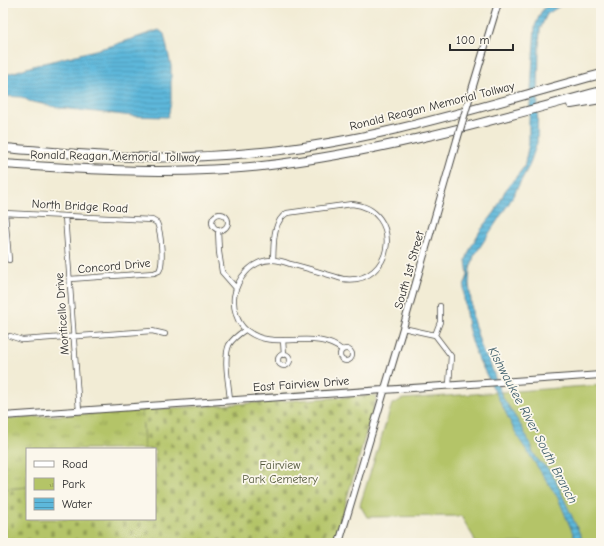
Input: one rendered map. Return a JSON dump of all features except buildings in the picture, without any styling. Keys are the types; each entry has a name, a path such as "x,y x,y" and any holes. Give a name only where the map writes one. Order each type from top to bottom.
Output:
{"highway":[{"name":"Ronald Reagan Memorial Tollway","path":"3,148 134,158 203,156 263,152 369,135 425,122 601,74"},
{"path":"547,106 601,91"},
{"path":"547,106 601,99"},
{"name":"Ronald Reagan Memorial Tollway","path":"3,164 133,170 202,170 262,166 398,143 547,106"}],"street":[{"name":"South 1st Street","path":"339,543 498,3"},
{"path":"273,260 276,227 284,216 298,211 352,204 370,209 383,224 387,242 383,260 371,273 362,278 353,280 343,279 273,260 261,263 251,268 240,279 236,288 234,300 235,310 245,330 263,339 305,339 321,341 335,344 342,350"},
{"path":"4,213 9,260"},
{"name":"North Bridge Road","path":"4,213 155,221 159,229 161,251 161,265 159,272"},
{"name":"Monticello Drive","path":"65,216 79,411"},
{"path":"218,229 222,272 236,288"},
{"name":"Concord Drive","path":"70,279 154,274 159,272"},
{"path":"434,335 440,322 440,306"},
{"path":"403,328 434,335 451,356 449,385"},
{"path":"230,400 227,362 228,350 232,341 245,330"},
{"path":"10,336 22,340 152,331 165,334"},
{"path":"283,340 284,355"},
{"name":"East Fairview Drive","path":"3,416 601,375"}],"green space":[{"path":"601,385 601,543 475,543 474,538 461,516 367,517 360,505 392,404 403,399"},
{"name":"Fairview Park Cemetery","path":"377,395 334,543 3,543 3,489 26,487 26,520 156,520 156,448 144,448 142,410"},
{"path":"142,410 144,448 26,448 26,487 3,489 3,419"}],"water":[{"path":"549,3 582,3 563,4 547,14 540,29 537,143 529,166 509,203 474,256 470,269 469,283 473,320 483,353 489,361 502,396 521,426 532,447 532,451 555,479 584,543 577,543 558,498 519,439 475,352 468,327 464,298 464,287 468,275 466,260 471,247 480,231 495,212 505,191 524,167 529,144 535,26 541,12"},
{"path":"159,30 164,34 171,66 171,102 168,117 133,116 60,108 29,101 22,97 5,96 3,94 3,80 8,74 111,46"}],"water label":[{"name":"Kishwaukee River South Branch","path":"533,425"}]}
